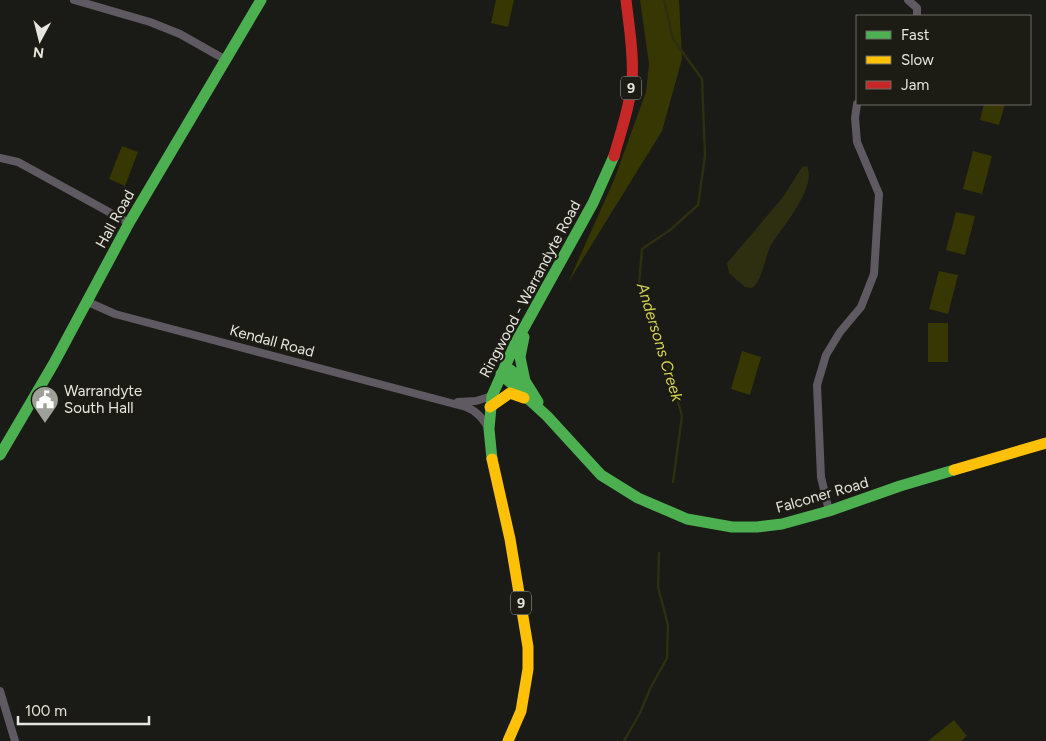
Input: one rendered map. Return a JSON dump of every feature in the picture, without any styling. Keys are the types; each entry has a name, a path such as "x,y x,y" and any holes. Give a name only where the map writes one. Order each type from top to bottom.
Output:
{"main road":[{"name":"Hall Road","path":"0,455 88,302 129,223 261,0"},
{"name":"Ringwood - Warrandyte Road","path":"508,741 521,711 528,668 528,647 510,539 490,450 491,402 515,344 607,174 625,121 629,103 632,69 626,0"},
{"path":"525,381 520,357 521,346 548,285"},
{"name":"Falconer Road","path":"503,370 525,381 547,416"},
{"name":"Falconer Road","path":"503,370 601,475 638,498 687,519 732,527 782,524 829,511 900,486 1046,443"},
{"path":"491,402 504,395 514,393 536,405"}],"street":[{"path":"74,0 150,22 180,34 226,60"},
{"path":"908,0 917,8 917,15"},
{"path":"829,511 821,477 817,385 826,355 840,332 861,306 874,274 879,194 856,142 855,118 857,105"},
{"path":"0,158 18,162 129,223"},
{"name":"Kendall Road","path":"88,302 115,314 451,402 473,410 489,429"},
{"name":"Kendall Road","path":"451,402 491,402"},
{"path":"0,691 15,741"}],"shaded area":[{"path":"496,0 514,0 508,27 491,23"},
{"path":"640,0 679,0 682,59 662,131 568,283 614,180 646,92 649,64"},
{"path":"984,105 1005,105 999,125 980,120"},
{"path":"122,146 138,152 125,186 109,179"},
{"path":"973,151 992,156 982,194 963,189"},
{"path":"807,166 809,175 804,195 770,247 762,273 756,284 752,288 745,287 729,273 727,263 783,197 802,167"},
{"path":"956,212 975,216 965,255 946,250"},
{"path":"939,271 958,275 948,314 929,309"},
{"path":"928,323 948,323 948,362 928,362"},
{"path":"742,351 761,357 750,395 731,389"},
{"path":"954,720 967,736 961,741 928,741"}],"waterway":[{"name":"Andersons Creek","path":"664,0 673,39 702,79 705,156 698,205 670,230 642,249 639,284 668,366 682,416 673,482"},
{"name":"Andersons Creek","path":"624,741 667,658 668,625 658,587 659,553"}],"traffic: fast":[{"path":"0,455 54,363 129,223 261,0"},
{"path":"492,459 489,429 492,396 515,344 593,203 614,156"},
{"path":"524,337 520,357 525,381"},
{"path":"505,366 525,381 538,402"},
{"path":"501,374 547,416 601,475 638,498 687,519 732,527 782,524 829,511 900,486 954,470"}],"traffic: slow":[{"path":"490,407 510,393 524,398"},
{"path":"954,470 1046,443"},
{"path":"492,459 510,539 528,647 528,669 521,711 508,741"}],"traffic: jam":[{"path":"614,156 627,109 632,81 632,50 626,0"}],"place":[{"name":"Warrandyte South Hall","path":"45,424"}]}
